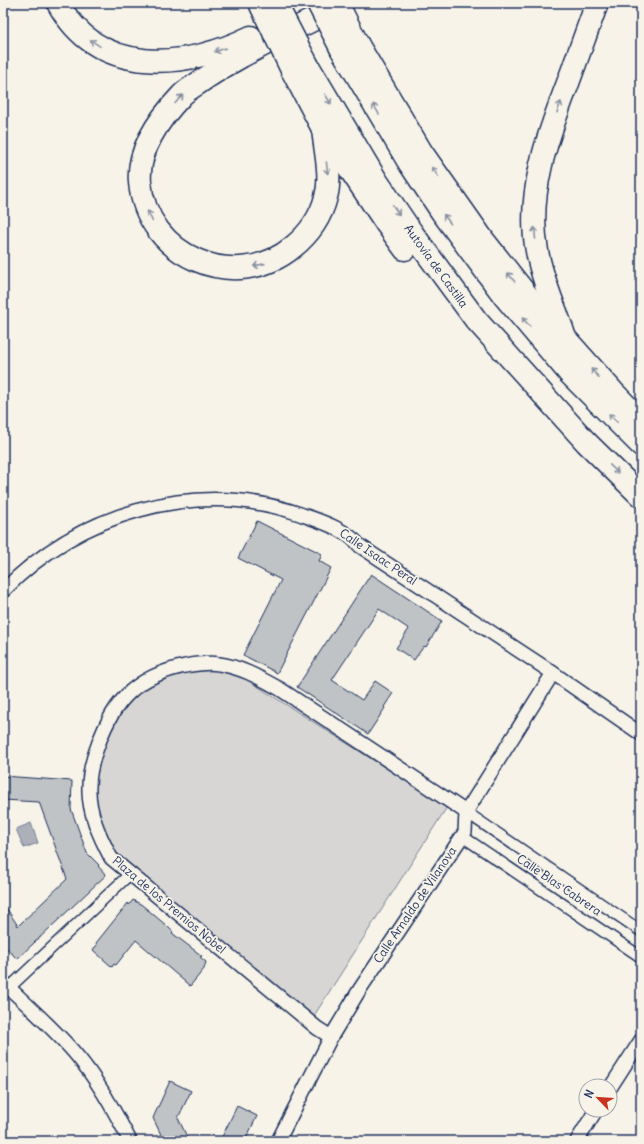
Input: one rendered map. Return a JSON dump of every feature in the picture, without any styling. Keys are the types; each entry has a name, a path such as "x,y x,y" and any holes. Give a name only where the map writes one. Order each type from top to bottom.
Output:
{"highway":[{"path":"58,3 64,14 80,32 96,45 113,54 132,59 160,61 183,59 212,52 235,44 318,3 484,242 548,322 565,338 609,388 641,421"},
{"path":"260,3 300,68 323,129 386,223 424,275 499,364 586,442"},
{"name":"Autovía de Castilla","path":"276,3 300,68 416,240 476,320 586,442 641,496"},
{"path":"337,3 350,48 410,164 442,212 505,297 570,374 641,445"},
{"path":"323,129 328,174 327,195 321,214 312,228 300,242 284,254 264,264 246,268 218,266 200,262 183,254 166,240 155,227 142,196 139,181 141,163 147,142 169,110 183,94 217,69 346,3"},
{"path":"565,338 543,278 537,250 534,220 538,179 545,145 597,3"}],"street":[{"name":"Calle Isaac Peral","path":"3,591 17,577 44,555 69,539 112,518 136,510 184,501 238,501 269,506 320,521 353,538 365,550 553,673 641,734"},
{"name":"Plaza de los Premios Nobel","path":"331,1037 317,1028 111,858 98,834 88,787 92,761 110,718 121,701 130,692 152,676 168,670 194,665 217,664 235,667 267,682 287,694 466,812"},
{"name":"Calle Arnaldo de Vilanova","path":"278,1141 331,1037 360,989 465,832 466,812 553,673"},
{"name":"Calle Blas Cabrera","path":"466,812 641,931"},
{"name":"Calle Blas Cabrera","path":"462,836 641,956"},
{"path":"130,874 6,985 50,1026 74,1052 96,1083 130,1141"},
{"path":"616,1078 641,1040"},
{"path":"577,1141 591,1118"}],"shaded area":[{"path":"219,669 241,676 447,807 310,1022 116,856 99,822 93,788 97,762 117,713 147,684 180,673"},
{"path":"31,823 38,843 24,848 16,829"}],"building":[{"path":"257,521 322,554 319,561 331,568 277,673 243,655 281,580 238,558"},
{"path":"371,574 442,621 426,647 424,646 414,660 396,648 409,629 379,609 332,680 362,700 375,681 393,693 368,734 297,687"},
{"path":"3,776 72,781 71,809 87,853 99,865 98,866 106,875 17,959 3,944 3,903 18,926 67,879 39,802 3,800"},
{"path":"133,900 142,905 167,926 173,932 172,933 202,956 200,957 206,962 204,969 190,986 136,940 116,965 114,964 112,967 93,950 97,945 96,943 128,903 129,905"},
{"path":"170,1081 191,1091 178,1118 189,1141 164,1141 153,1118"},
{"path":"237,1106 257,1116 245,1141 220,1141"}]}
